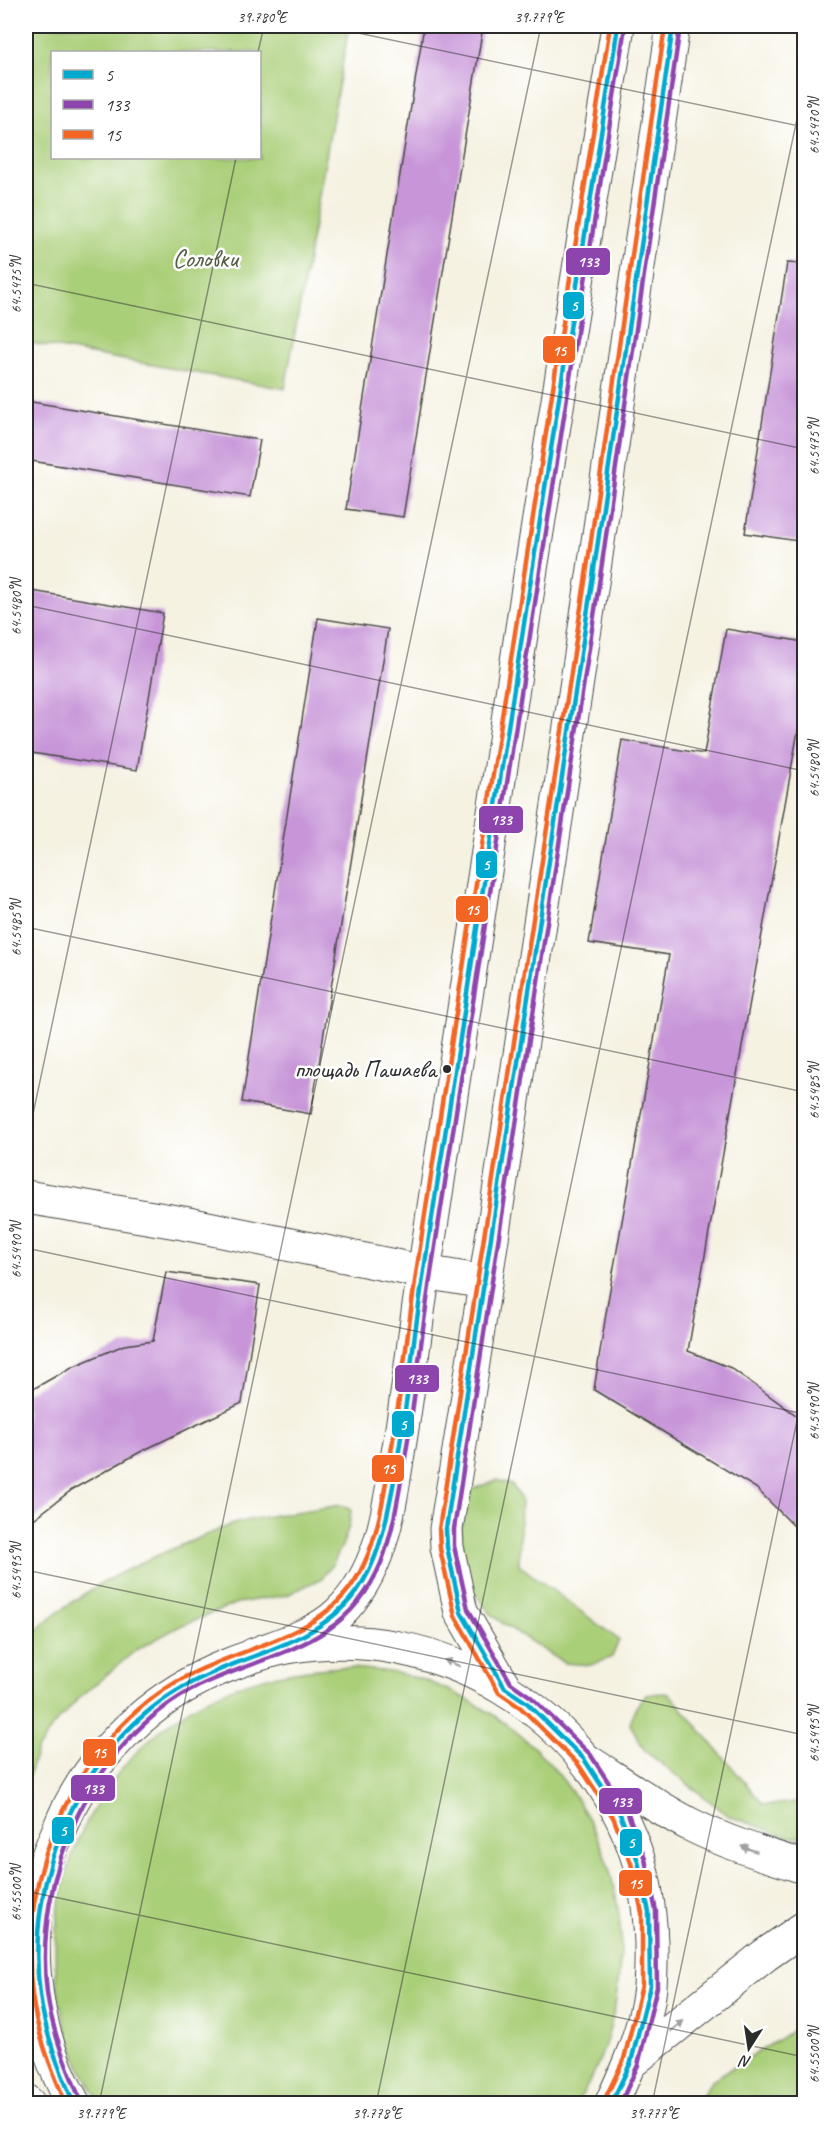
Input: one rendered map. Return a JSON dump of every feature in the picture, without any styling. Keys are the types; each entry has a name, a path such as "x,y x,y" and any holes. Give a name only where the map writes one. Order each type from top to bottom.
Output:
{"main road":[{"path":"26,1854 73,1800 102,1756 146,1712 174,1692 204,1675 314,1631 337,1615 352,1599 370,1570 387,1521 408,1394 424,1272 529,580 618,26"},
{"path":"505,1688 461,1612 447,1547 446,1529 593,576 673,26"},
{"path":"26,1197 183,1223 424,1272 485,1282"},
{"path":"253,1656 286,1647 316,1643 370,1643 411,1650 450,1661 505,1688 526,1702 584,1759 611,1798 628,1832 638,1861 649,1912 650,1986 631,2062 611,2103"},
{"path":"584,1759 692,1826 804,1867"},
{"path":"73,1800 50,1851 42,1879 37,1904 33,1955 36,1994 46,2038 63,2083 74,2103"},
{"path":"631,2062 765,1955 804,1928"}],"green space":[{"name":"Соловки","path":"26,26 349,26 285,389 26,342"},
{"path":"497,1480 512,1485 521,1499 519,1565 619,1640 612,1657 591,1665 564,1663 502,1623 489,1612 466,1582 459,1546 467,1495 473,1489"},
{"path":"341,1505 351,1510 349,1526 342,1546 322,1578 287,1595 237,1603 180,1626 136,1650 79,1698 53,1726 37,1750 26,1784 26,1640 44,1623 84,1594 127,1570 226,1527 263,1517"},
{"path":"341,1667 405,1675 426,1681 466,1699 502,1721 534,1748 562,1779 585,1813 603,1851 615,1892 621,1935 615,2006 594,2074 576,2104 101,2103 75,2053 60,2000 55,1946 62,1893 78,1841 104,1793 139,1750 182,1714 200,1703 219,1693 258,1680 299,1671"},
{"path":"669,1693 763,1804 804,1801 804,1837 788,1837 729,1816 645,1751 630,1724 636,1707 646,1694"},
{"path":"804,2024 804,2102 697,2103 712,2080"}],"building":[{"path":"424,26 483,26 403,517 346,509"},
{"path":"787,263 804,264 804,542 745,533"},
{"path":"26,401 260,440 250,497 26,460"},
{"path":"26,590 163,613 137,770 26,752"},
{"path":"318,618 388,629 311,1114 242,1102"},
{"path":"726,629 804,642 804,697 688,1351 731,1368 804,1421 804,1536 756,1488 594,1390 669,955 589,943 622,740 704,754"},
{"path":"166,1272 260,1285 242,1403 142,1451 73,1489 26,1525 26,1393 72,1367 124,1345 153,1341"}],"transit line":[{"name":"15","path":"66,2104 37,2023 32,1995 30,1949 34,1902 45,1856 62,1812 85,1771 114,1734 148,1702 187,1676 287,1635 310,1623 331,1608 350,1588 364,1564 376,1532 393,1442 414,1285 610,26"},
{"name":"5","path":"74,2104 45,2023 40,1995 37,1950 41,1905 52,1861 68,1818 90,1778 117,1741 150,1710 187,1685 213,1672 292,1641 316,1628 338,1611 357,1591 372,1564 383,1532 395,1476 430,1228 618,26"},
{"name":"15","path":"604,2101 624,2059 642,1985 642,1913 631,1863 613,1817 578,1764 521,1708 499,1693 455,1616 440,1549 439,1529 586,575 665,26"},
{"name":"5","path":"611,2104 631,2062 650,1986 649,1912 638,1861 620,1814 584,1759 526,1702 505,1688 461,1612 447,1547 446,1529 593,576 673,26"},
{"name":"133","path":"81,2101 52,2021 47,1993 45,1949 50,1904 60,1859 77,1816 100,1776 128,1740 161,1710 199,1686 304,1643 327,1630 348,1613 366,1591 381,1563 391,1531 414,1402 435,1245 625,27"},
{"name":"133","path":"620,2104 638,2065 657,1987 656,1911 645,1859 627,1811 590,1754 531,1697 511,1683 468,1609 454,1546 454,1529 600,577 680,27"}],"place":[{"name":"площадь Пашаева","path":"447,1069"}]}
